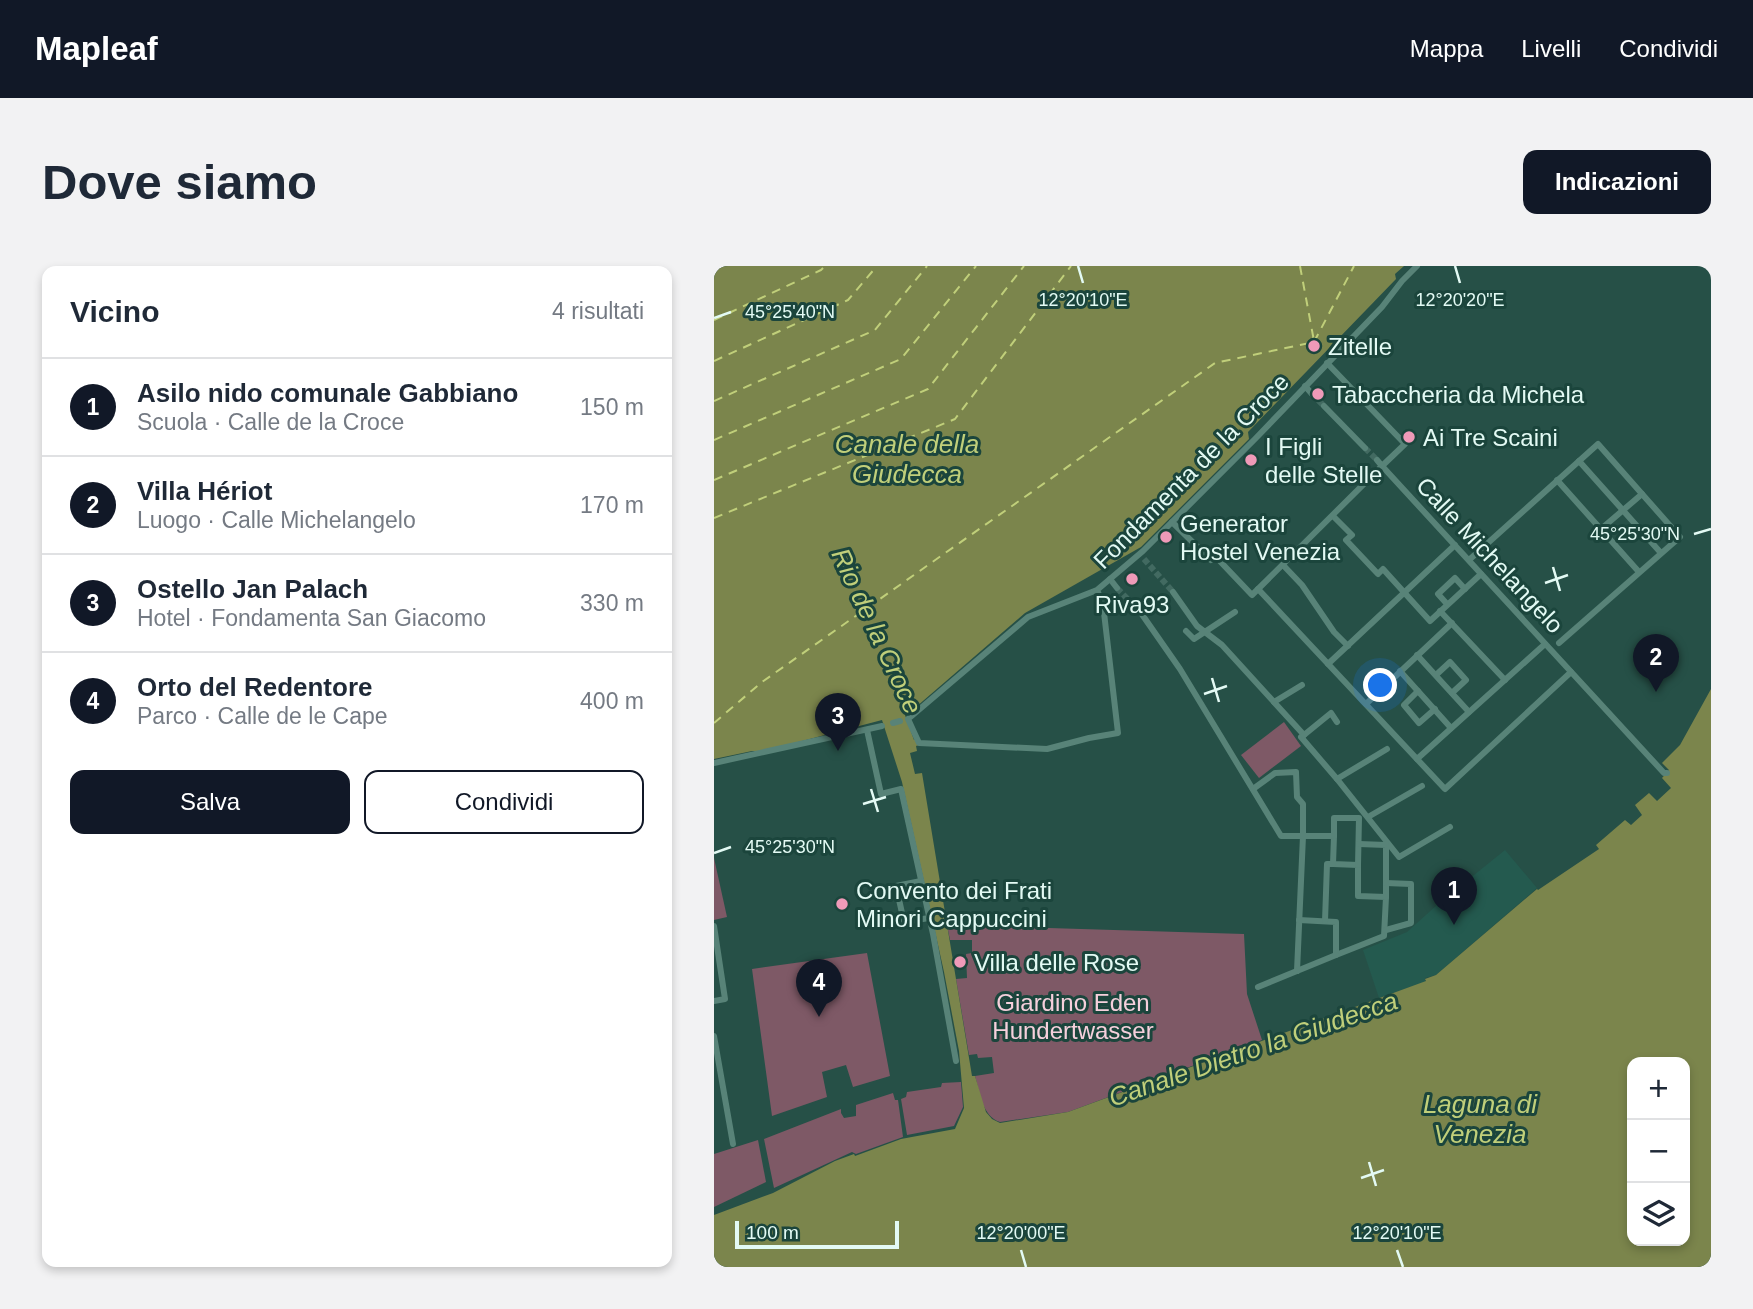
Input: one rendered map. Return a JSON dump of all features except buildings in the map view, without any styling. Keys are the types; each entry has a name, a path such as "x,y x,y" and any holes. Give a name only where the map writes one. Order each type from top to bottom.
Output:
{"street":[{"name":"Fondamenta de la Croce","path":"1097,590 1103,604 1118,733 1047,749 919,743 908,719 1028,617 1097,590 1142,557 1172,522 1382,307 1417,266"},
{"path":"1172,522 1211,560 1215,556 1252,595 1333,516 1380,463 1405,444 1327,363"},
{"path":"1305,386 1312,394"},
{"path":"1324,406 1365,448"},
{"path":"1469,560 1598,444 1680,537 1559,643"},
{"path":"1579,461 1661,553"},
{"name":"Calle Michelangelo","path":"1380,463 1664,773 1667,773"},
{"path":"1557,480 1639,572"},
{"path":"1601,529 1642,494"},
{"path":"1333,516 1352,535 1346,540 1378,574 1383,569 1441,633"},
{"path":"1328,664 1455,545"},
{"path":"1283,565 1302,585 1334,632 1348,646"},
{"path":"1430,621 1481,574"},
{"path":"1447,604 1438,594 1455,578 1465,589"},
{"path":"1110,579 1117,588"},
{"path":"1258,589 1445,789 1571,672"},
{"path":"1173,592 1197,626 1222,645 1304,735"},
{"path":"1440,611 1505,680"},
{"path":"1141,612 1180,669 1281,835 1334,836"},
{"path":"1186,631 1194,639 1235,612"},
{"path":"1366,704 1452,622"},
{"path":"1417,759 1545,644"},
{"path":"1417,655 1469,712"},
{"path":"1436,675 1450,662 1466,680 1452,693"},
{"path":"1400,671 1451,728"},
{"path":"1274,702 1302,685"},
{"path":"1418,691 1404,705 1419,723 1435,709"},
{"path":"1337,722 1331,713 1301,737 1399,857 1450,827"},
{"path":"714,763 882,726"},
{"path":"867,730 881,794 901,789 956,1061"},
{"path":"1337,779 1387,749"},
{"path":"1253,789 1275,773 1296,772 1297,797 1303,804 1297,971"},
{"path":"1368,817 1422,786"},
{"path":"1334,864 1334,818 1359,818 1358,896 1386,897"},
{"path":"1258,987 1384,936 1386,845 1359,844"},
{"path":"1325,921 1327,864 1358,865"},
{"path":"904,922 896,886 921,881"},
{"path":"1386,883 1411,884 1411,922 1386,930"},
{"path":"892,925 929,918"},
{"path":"1299,920 1336,922 1336,955"},
{"path":"714,926 717,964 725,999 714,1001"},
{"path":"714,1036 718,1080 733,1144"}],"shaded area":[{"path":"1505,850 1537,888 1436,975 1425,978 1425,982 1379,998 1363,950 1407,932"}],"green space":[{"path":"1284,722 1301,746 1259,778 1241,755"},
{"path":"714,858 727,917 714,920"},
{"name":"Giardino Eden Hundertwasser","path":"947,925 1244,934 1247,994 1262,1040 1068,1112 1000,1122 985,1109 975,1076 994,1073 992,1057 978,1058 977,1054 969,1055 956,979 967,978 966,954 972,953 972,940 950,940"},
{"path":"867,953 890,1076 853,1087 846,1065 822,1072 827,1097 772,1116 752,969"},
{"path":"961,1082 963,1107 954,1126 907,1135 901,1099 906,1097 907,1092 941,1087 942,1083"},
{"path":"893,1093 895,1100 898,1100 903,1137 856,1154 852,1152 774,1188 764,1139 841,1109 844,1118 856,1116 856,1105"},
{"path":"758,1140 766,1182 714,1207 714,1154"}],"water":[{"path":"714,266 1404,266 1395,274 1396,279 1248,432 1249,439 1141,547 1025,613 905,715 914,740 919,745 916,746 917,751 910,753 915,774 922,773 972,1076 975,1076 986,1112 1000,1123 1068,1112 1426,981 1425,979 1436,975 1537,889 1599,849 1596,845 1625,820 1631,825 1642,815 1635,805 1649,793 1657,801 1671,788 1662,778 1669,770 1662,763 1680,745 1711,689 1711,1267 714,1267 714,1215 773,1193 854,1154 855,1156 901,1139 955,1129 964,1108 959,1051 944,972 902,782 882,720 764,751 714,759"}],"ferry route":[{"path":"714,320 825,266"},
{"path":"714,361 848,300 877,266"},
{"path":"714,401 875,330 927,266"},
{"path":"714,440 901,359 976,266"},
{"path":"714,480 928,389 1024,266"},
{"path":"714,518 955,419 1071,266"},
{"path":"1300,266 1314,341"},
{"path":"1314,342 1354,266"},
{"path":"714,723 762,682 1215,363 1314,342"}],"tunnel":[{"path":"1312,394 1324,406"},
{"path":"1365,448 1377,460"},
{"path":"1144,559 1173,592"},
{"path":"1117,588 1141,613"}],"place":[{"name":"Zitelle","path":"1314,346"},
{"name":"Tabaccheria da Michela","path":"1318,394"},
{"name":"Ai Tre Scaini","path":"1409,437"},
{"name":"I Figli delle Stelle","path":"1251,460"},
{"name":"Generator Hostel Venezia","path":"1166,537"},
{"name":"Riva93","path":"1132,579"},
{"name":"Villa Hériot","path":"1656,692"},
{"name":"Ostello Jan Palach","path":"838,751"},
{"name":"Convento dei Frati Minori Cappuccini","path":"842,904"},
{"name":"Asilo nido comunale Gabbiano","path":"1454,925"},
{"name":"Villa delle Rose","path":"960,962"},
{"name":"Orto del Redentore","path":"819,1017"}],"water label":[{"name":"Canale della Giudecca","path":"907,459"},
{"name":"Rio de la Croce","path":"877,631"},
{"name":"Canale Dietro la Giudecca","path":"1253,1049"},
{"name":"Laguna di Venezia","path":"1480,1119"}]}
